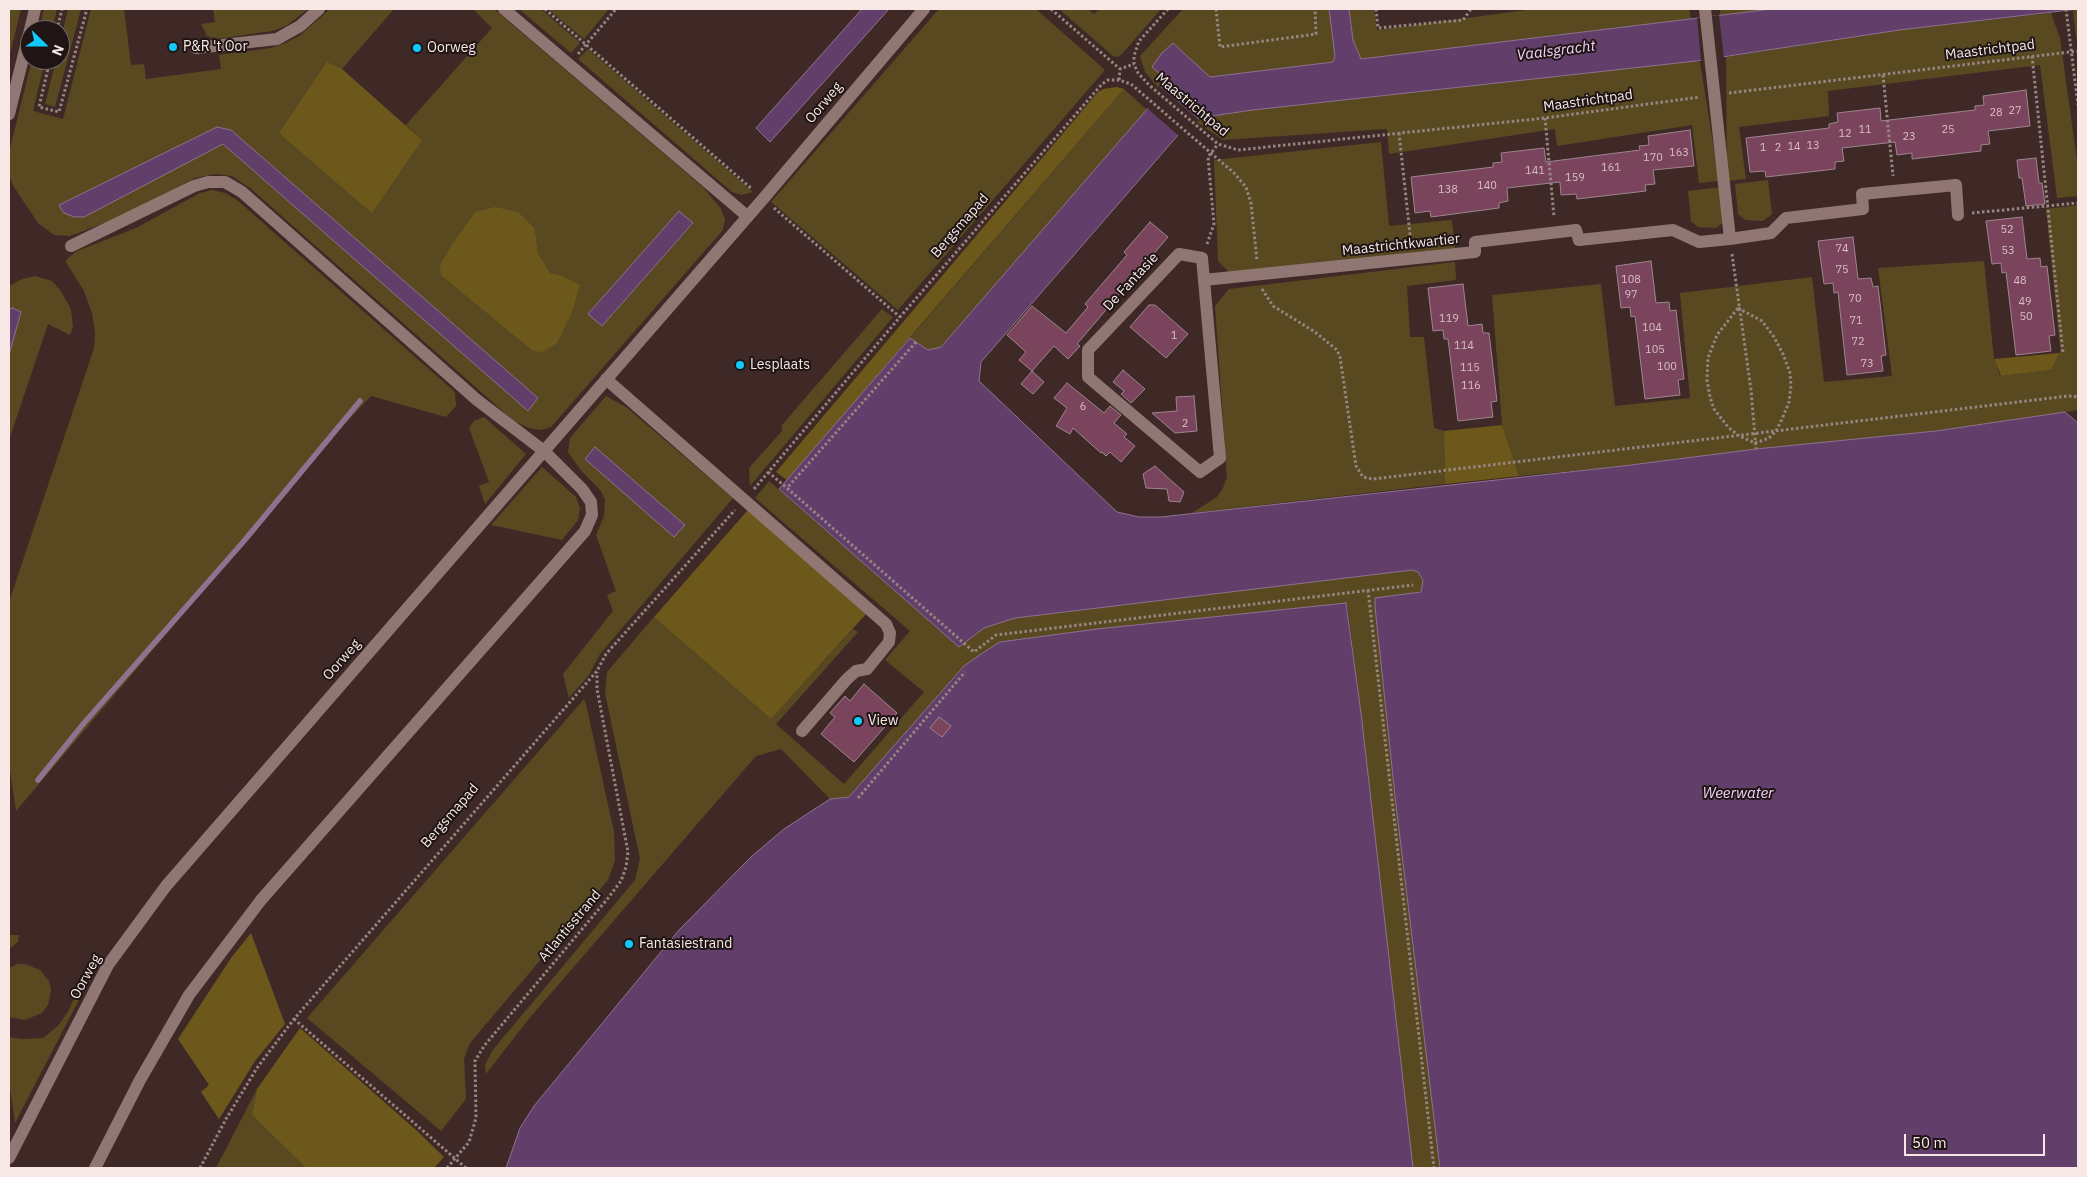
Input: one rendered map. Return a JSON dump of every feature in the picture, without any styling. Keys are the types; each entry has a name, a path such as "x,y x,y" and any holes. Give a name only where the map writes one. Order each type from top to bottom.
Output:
{"street":[{"path":"196,48 276,39 300,26 319,9"},
{"path":"504,9 747,216"},
{"name":"Oorweg","path":"9,1158 108,965 166,886 763,199 924,9"},
{"path":"1706,13 1730,239"},
{"path":"9,114 20,70"},
{"path":"71,246 194,186 208,182 225,182 242,192 477,400 544,451 582,489 591,502 592,515 585,531 261,900 189,995 140,1080 95,1168"},
{"name":"Maastrichtkwartier","path":"1204,280 1475,252 1476,242 1576,230 1579,240 1673,230 1699,242 1730,239 1771,233 1786,218 1863,209 1862,194 1956,185 1958,215"},
{"name":"De Fantasie","path":"1179,254 1202,258 1204,280 1220,458 1200,472 1088,377 1088,350 1179,254"},
{"path":"606,379 886,624 890,633 889,642 867,669 856,671 847,679 802,732"}],"path":[{"path":"48,70 39,107 59,112 87,9"},
{"path":"545,9 900,317"},
{"path":"568,65 616,9"},
{"path":"1051,9 1120,69"},
{"path":"1120,69 1134,64 1134,56 1139,41 1168,9"},
{"path":"1216,9 1220,46 1316,34 1315,9"},
{"path":"1376,9 1378,28 1463,20 1471,9"},
{"path":"2066,9 2078,105"},
{"name":"Maastrichtpad","path":"1134,64 1142,78 1200,130 1218,144 1238,150 1545,118 2078,51"},
{"path":"2032,56 2063,353"},
{"path":"1120,69 1119,80 1131,84 1234,172 1246,188 1251,203 1263,294 1272,306 1315,332 1337,350 1340,357 1356,466 1363,476 1380,479 2068,396 2078,397"},
{"path":"1883,75 1894,191"},
{"name":"Bergsmapad","path":"200,1168 226,1119 257,1068 294,1018 597,671 606,654 745,500 900,317 1102,84 1108,80 1119,80"},
{"path":"1545,118 1555,233"},
{"path":"1399,133 1413,258"},
{"path":"1202,258 1214,224 1208,157 1218,144"},
{"path":"1958,215 2078,202"},
{"path":"1730,239 1756,449"},
{"path":"1738,308 1762,321 1774,336 1784,354 1790,373 1789,402 1776,431 1769,438 1756,443 1739,436 1728,427 1714,408 1707,380 1708,358 1717,335 1738,308"},
{"path":"787,488 916,342"},
{"path":"768,472 974,652 996,635 1413,585"},
{"path":"1368,590 1434,1168"},
{"name":"Atlantisstrand","path":"447,1168 469,1142 476,1118 474,1076 476,1061 484,1046 609,897 621,880 626,867 628,852 597,689 597,671"},
{"path":"858,798 965,672"},
{"path":"294,1018 466,1168"}],"shaded area":[{"path":"9,9 21,9 9,58"},
{"path":"44,9 57,9 54,20 41,20"},
{"path":"68,9 81,9 70,50 70,20 65,20"},
{"path":"91,9 124,9 131,65 144,64 146,79 221,69 219,55 271,48 285,43 299,36 330,9 394,9 342,69 328,63 422,139 406,125 492,28 473,9 494,9 704,188 721,209 725,219 723,230 551,427 541,430 529,428 514,421 250,188 232,176 216,174 195,178 123,216 70,236 54,235 38,223 14,187 9,176 9,152 30,70 43,70 33,111 63,119","holes":["217,127 231,130 538,398 528,411 223,144 78,218 68,215 59,205","679,211 693,224 602,326 589,313","475,212 535,229 538,253 550,273 560,275 440,264"]},
{"path":"213,9 308,9 286,26 272,31 217,39 207,36 201,24 215,22"},
{"path":"519,9 541,9 580,43 571,53"},
{"path":"548,9 609,9 584,39"},
{"path":"939,9 1036,9 1105,70 898,310 771,202"},
{"path":"1059,9 1088,9 1094,14 1099,9 1161,9 1122,54 1117,57 1113,56"},
{"path":"1183,9 1329,9 1335,56 1333,62 1210,77 1159,73 1162,92 1145,72 1140,56"},
{"path":"1349,9 1374,9 1377,30 1534,9 1689,9 1691,19 1360,59 1353,40"},
{"path":"1720,9 1772,9 1720,16"},
{"path":"2073,10 2078,10 2078,38 2076,38"},
{"path":"2051,13 2060,38 2078,168 2078,196 2057,198 2040,65 1828,91 1829,116 1739,127 1746,179 1727,181 1726,57 1899,30"},
{"path":"588,49 753,192 742,195 732,192 578,59"},
{"path":"327,62 342,69 422,140 372,213 279,133"},
{"path":"1700,62 1719,181 1699,183 1692,125 1557,146 1555,129 1389,154 1387,129 1223,140 1192,119 1253,110"},
{"path":"54,70 65,70 55,107 45,104"},
{"path":"1117,87 1124,89 787,480 776,472 1098,92 1103,89"},
{"path":"1124,89 1147,110 941,347 928,350 910,338"},
{"path":"1381,142 1389,226 1452,220 1455,248 1230,273 1218,261 1214,160"},
{"path":"1768,180 1772,214 1763,221 1745,220 1738,214 1735,184"},
{"path":"1721,187 1725,221 1716,228 1698,227 1691,221 1688,191"},
{"path":"212,190 225,193 237,200 455,392 456,406 446,417 371,396 341,428 16,811 9,764 9,602 94,348 95,333 92,313 84,291 66,262 77,251 136,228 200,193"},
{"path":"2078,205 2078,410 1936,431 1519,476 1502,425 1492,295 1601,284 1615,406 1690,398 1680,293 1812,277 1824,382 1892,376 1878,268 1984,261 1994,359 2000,376 2051,370 2060,353 2060,346 2046,209"},
{"path":"495,207 518,212 535,229 538,253 550,273 560,275 580,285 572,312 557,343 543,352 533,351 441,275 440,264 475,212"},
{"path":"1455,262 1456,280 1407,286 1410,337 1424,337 1434,428 1444,431 1445,484 1192,513 1217,497 1227,477 1215,306 1229,289"},
{"path":"35,276 52,281 60,290 71,309 73,327 70,335 48,324 9,440 9,355 21,312 13,308 9,309 9,286 22,279"},
{"path":"882,309 893,317 750,486 749,468 782,431 782,425"},
{"path":"2060,353 2051,370 2001,376 1994,359"},
{"path":"606,396 626,407 733,498 600,654 589,675 569,698 563,674 613,611 607,595 616,591 596,535 604,516 605,499 600,490 579,468 568,452 570,438"},
{"path":"484,417 526,454 485,504 479,486 489,482 469,428 474,421"},
{"path":"1502,425 1519,476 1445,484 1444,431"},
{"path":"542,467 576,497 580,508 578,520 562,540 491,525"},
{"path":"769,481 959,647 983,628 1015,618 1412,570 1418,572 1423,580 1421,591 1375,607 1396,805 1440,1168 1413,1168 1361,713 1346,603 1097,629 1000,642 964,666 849,797 830,799 781,749 756,756 527,1021 486,1074 485,1065 492,1051 635,880 640,859 605,693 607,672 654,617 771,719 853,629 858,632 776,724 844,784 924,692 885,660 910,631 755,498"},
{"path":"748,510 867,613 771,719 654,617"},
{"path":"584,699 614,832 615,861 608,880 470,1043 464,1059 466,1099 441,1131 307,1018"},
{"path":"251,933 285,1024 255,1061 219,1119 201,1092 209,1085 178,1039 231,958"},
{"path":"9,935 19,935 18,942 9,949"},
{"path":"18,964 25,964 40,970 49,981 51,990 48,1005 42,1013 25,1020 9,1017 9,968"},
{"path":"78,988 82,994 15,1123 9,1081 9,1037 23,1039 43,1038 59,1025 69,1010"},
{"path":"300,1028 415,1129 444,1157 434,1168 306,1168 252,1115 257,1089"},
{"path":"257,1089 252,1115 306,1168 216,1168"}],"water":[{"path":"862,9 889,9 770,142 756,128"},
{"name":"Weerwater","path":"1329,9 1349,9 1353,40 1361,59 1772,9 2078,9 1899,30 1696,61 1253,110 1192,119 981,362 979,381 1117,512 1139,517 1161,517 1623,466 1756,449 1936,431 2065,412 2078,423 2078,1168 1440,1168 1396,805 1375,607 1375,598 1421,592 1423,580 1418,572 1412,570 1015,618 984,628 959,647 779,489 910,338 928,350 941,347 1162,92 1159,73 1152,67 1161,54 1173,43 1210,77 1333,62 1335,56"},
{"path":"217,127 231,130 538,398 528,411 223,144 84,217 74,217 64,213 61,209 59,205"},
{"path":"679,211 693,223 602,326 588,314"},
{"path":"13,308 21,312 9,355 9,309"},
{"path":"595,447 685,525 674,537 585,459"},
{"path":"1346,603 1361,713 1413,1168 506,1168 520,1128 534,1106 679,930 752,856 784,829 830,799 849,797 964,666 984,652 1000,642 1097,629"}],"pier":[{"path":"1719,15 1724,58 1701,61 1697,18"},
{"path":"1158,85 1200,121 1194,122 1180,137 1146,107 1159,91"}],"building":[{"path":"2026,90 2030,126 1988,131 1990,144 1981,145 1981,151 1912,159 1912,153 1897,155 1895,142 1842,148 1844,161 1835,162 1835,169 1766,177 1765,171 1750,172 1746,138 1829,128 1829,124 1838,122 1837,113 1880,108 1881,121 1975,110 1975,106 1984,105 1983,96"},
{"path":"1690,130 1694,166 1653,170 1655,184 1645,185 1646,191 1577,199 1576,194 1561,195 1560,182 1507,188 1508,201 1499,203 1499,208 1431,217 1430,211 1415,213 1411,177 1493,167 1493,163 1502,162 1501,153 1544,148 1546,162 1640,150 1639,146 1649,145 1648,136"},
{"path":"2036,158 2039,183 2042,183 2045,204 2026,206 2017,160"},
{"path":"2022,217 2027,259 2040,258 2041,267 2047,266 2055,335 2049,336 2051,351 2016,355 2006,272 2002,273 2001,263 1992,264 1986,221"},
{"path":"1150,222 1168,237 1077,344 1080,346 1068,359 1054,346 1032,371 1019,360 1026,352 1007,335 1032,306 1066,333 1088,307 1085,304 1127,255 1124,252"},
{"path":"1853,237 1858,279 1871,278 1873,287 1878,286 1886,355 1881,356 1883,371 1847,375 1838,292 1834,293 1833,283 1824,284 1818,241"},
{"path":"1651,261 1656,303 1669,302 1670,311 1676,310 1684,379 1678,380 1680,395 1645,399 1635,316 1631,317 1630,307 1621,308 1616,266"},
{"path":"1463,284 1468,326 1482,324 1483,333 1489,333 1497,401 1491,402 1493,417 1458,421 1448,339 1444,339 1443,330 1433,331 1428,288"},
{"path":"1149,305 1155,305 1188,334 1166,358 1130,327"},
{"path":"1123,370 1145,389 1131,403 1121,394 1124,391 1113,382"},
{"path":"1032,371 1044,382 1033,394 1021,384"},
{"path":"1067,383 1104,413 1110,406 1121,415 1114,423 1127,434 1124,437 1135,446 1121,462 1110,452 1106,456 1101,453 1073,428 1070,434 1056,426 1067,408 1054,398"},
{"path":"1194,396 1197,431 1175,433 1152,413 1177,411 1176,397"},
{"path":"1155,466 1184,492 1180,502 1169,501 1167,489 1146,488 1143,474"},
{"path":"864,684 897,713 854,762 821,734 835,717 830,713 845,696 850,701"},
{"path":"939,717 951,726 942,737 930,728"}],"waterway":[{"path":"38,780 84,723 244,541 360,401"}],"place":[{"name":"P&R 't Oor","path":"173,47"},
{"name":"Oorweg","path":"417,48"},
{"name":"Lesplaats","path":"740,365"},
{"name":"View","path":"858,721"},
{"name":"Fantasiestrand","path":"629,944"}],"water label":[{"name":"Vaalsgracht","path":"1556,51"}]}
